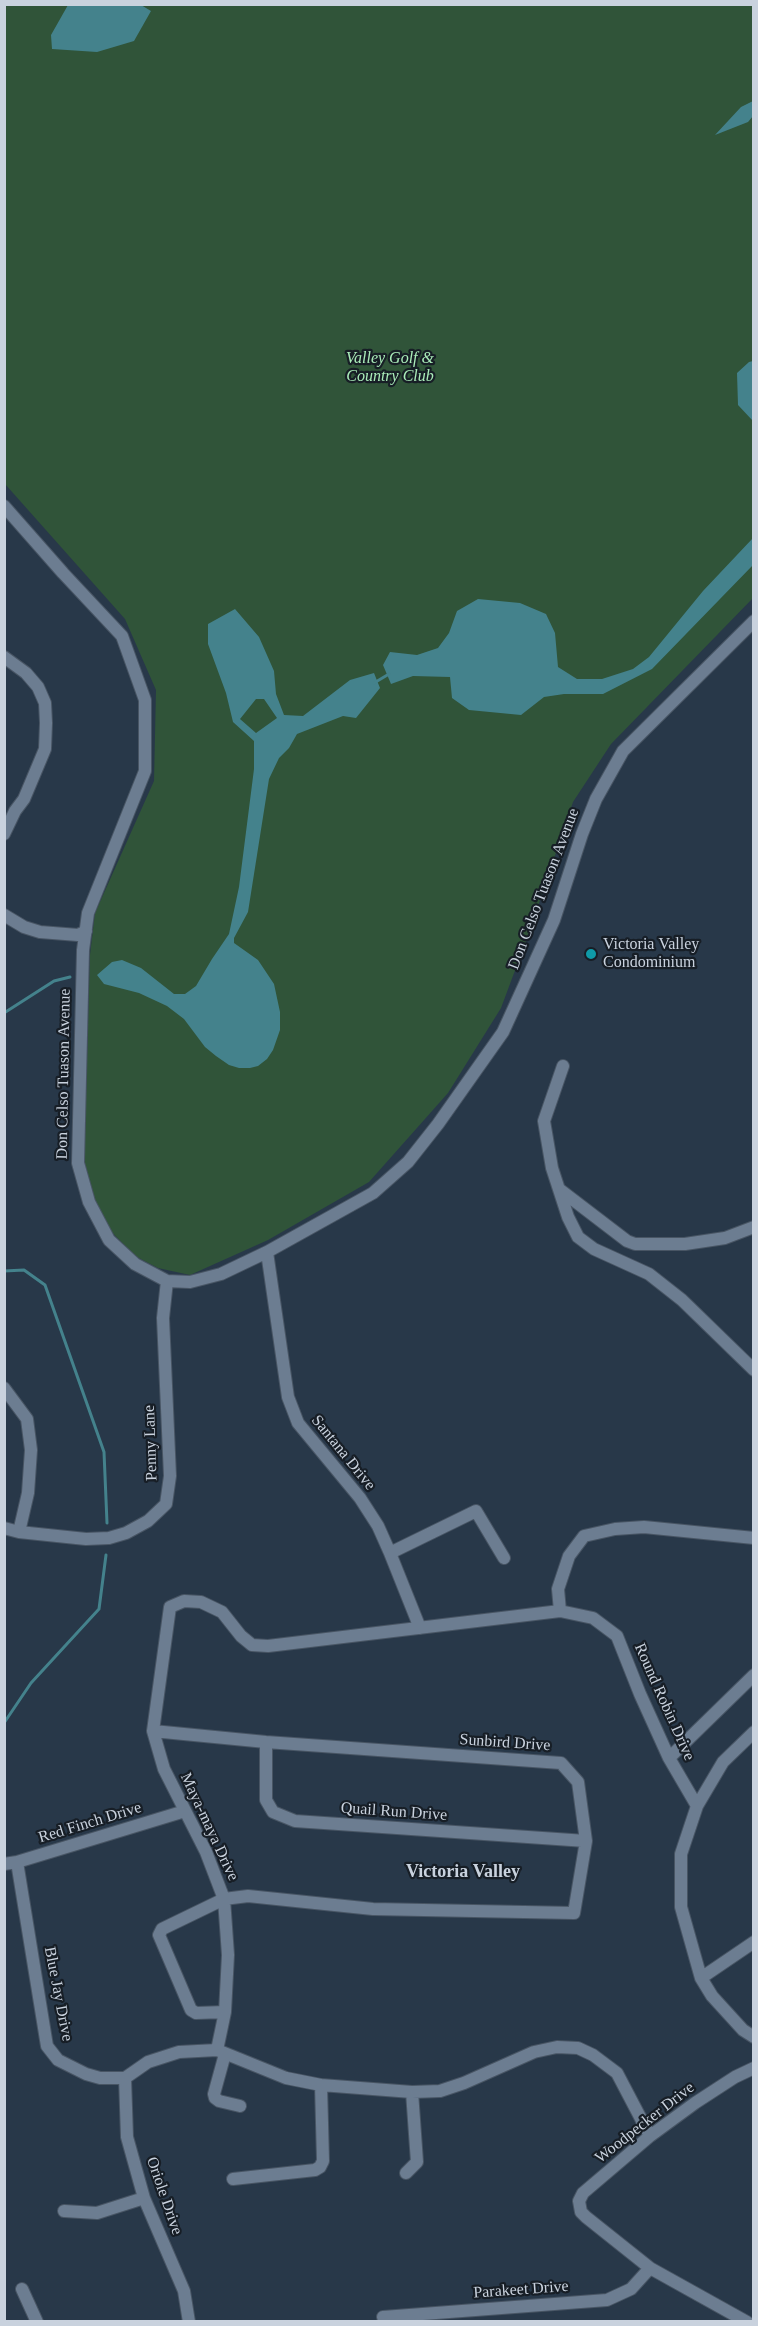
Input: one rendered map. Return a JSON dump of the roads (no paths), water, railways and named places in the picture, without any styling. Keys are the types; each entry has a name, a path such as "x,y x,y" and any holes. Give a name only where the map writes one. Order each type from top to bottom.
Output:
{"street":[{"name":"Don Celso Tuason Avenue","path":"4,506 122,636 145,700 145,771 88,914 83,950 79,1039 78,1163 88,1202 109,1240 135,1264 148,1273 167,1281 190,1282 222,1274 267,1252 373,1193 408,1161 438,1124 503,1032 554,920 596,799 623,751 753,621"},
{"path":"4,657 26,673 38,687 45,703 46,723 45,749 24,799 15,811 4,834"},
{"path":"4,915 24,927 40,932 78,935 86,932"},
{"path":"563,1066 544,1122 558,1188 568,1217 579,1237 594,1249 648,1274 682,1300 753,1370"},
{"path":"558,1188 627,1241 635,1244 685,1244 715,1240 753,1227"},
{"name":"Santana Drive","path":"267,1252 288,1397 298,1423 360,1498 378,1526 420,1628"},
{"name":"Penny Lane","path":"4,1528 19,1532 86,1539 109,1538 126,1533 148,1521 166,1504 170,1476 163,1318 167,1281"},
{"path":"4,1388 27,1419 31,1450 28,1493 19,1532"},
{"path":"390,1553 476,1511 504,1558"},
{"path":"560,1611 558,1589 569,1556 584,1536 615,1529 644,1527 753,1538"},
{"name":"Maya-maya Drive","path":"240,2106 219,2101 214,2094 221,2052 228,1955 224,1899 206,1852 164,1769 153,1731 170,1607 184,1601 201,1602 222,1612 241,1636 252,1645 296,1644 560,1611"},
{"name":"Round Robin Drive","path":"560,1611 593,1618 617,1636 669,1758 697,1806"},
{"path":"669,1758 753,1676"},
{"name":"Sunbird Drive","path":"153,1731 266,1742 561,1763 578,1782 586,1841 574,1913 373,1909 248,1896 224,1899"},
{"path":"753,1732 723,1762 697,1806 681,1854 681,1907 702,1978 712,1996 743,2030 753,2037"},
{"name":"Quail Run Drive","path":"266,1742 266,1800 273,1812 295,1821 586,1841"},
{"name":"Red Finch Drive","path":"11,1863 184,1811"},
{"name":"Blue Jay Drive","path":"11,1863 47,2046 58,2060 86,2074 100,2078 125,2078"},
{"path":"224,1899 162,1929 159,1935 191,2010 196,2013 225,2012"},
{"path":"702,1978 753,1942"},
{"path":"125,2078 148,2062 179,2052 221,2052 286,2078 321,2085 412,2092 440,2091 534,2052 557,2047 578,2048 593,2055 616,2073 650,2136"},
{"name":"Woodpecker Drive","path":"650,2268 586,2217 579,2207 583,2193 650,2136 695,2103 753,2068"},
{"name":"Oriole Drive","path":"125,2078 127,2137 144,2198 184,2291 189,2322"},
{"path":"233,2180 315,2170 320,2167 323,2161 321,2085"},
{"path":"406,2173 417,2162 412,2092"},
{"path":"64,2211 97,2213 144,2198"},
{"path":"650,2268 747,2322"},
{"name":"Parakeet Drive","path":"383,2317 607,2300 631,2289 650,2268"},
{"path":"22,2289 37,2322"}],"waterway":[{"path":"374,683 389,674"},
{"path":"4,1013 54,981 70,977"},
{"path":"4,1271 24,1270 45,1285 104,1452 107,1523"},
{"path":"4,1723 31,1683 99,1609 106,1555"}],"place":[{"name":"Victoria Valley Condominium","path":"591,954"}],"district":[{"name":"Victoria Valley","path":"463,1872"}],"park label":[{"name":"Valley Golf & Country Club","path":"390,368"}]}
